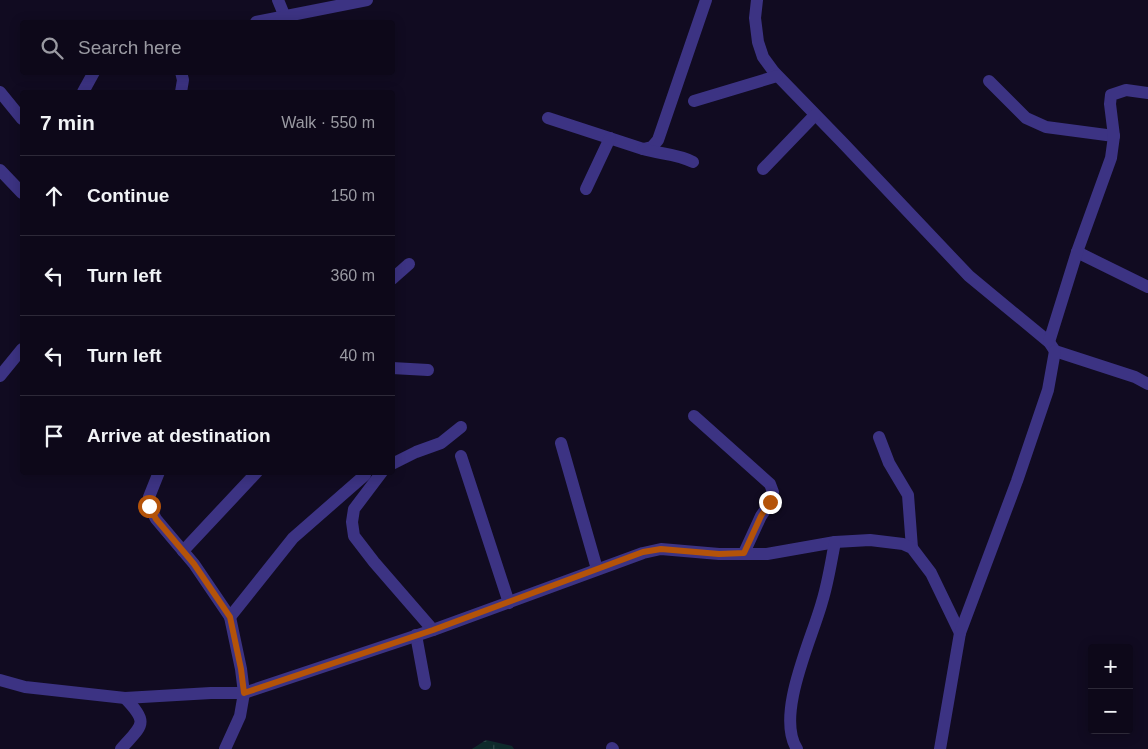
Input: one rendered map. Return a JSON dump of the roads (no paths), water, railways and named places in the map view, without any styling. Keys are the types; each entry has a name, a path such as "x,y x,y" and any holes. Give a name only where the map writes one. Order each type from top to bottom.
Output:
{"street":[{"path":"278,0 285,17"},
{"path":"268,20 367,0"},
{"path":"644,149 652,147 658,140 706,0"},
{"path":"757,0 755,18 758,42 763,57 777,76 969,276 1052,346 1135,377 1148,384"},
{"path":"83,90 92,75"},
{"path":"181,90 182,75"},
{"path":"694,101 777,76"},
{"path":"989,81 1026,118 1046,127 1114,136"},
{"path":"940,749 960,633 1048,390 1052,346 1077,252 1110,158 1114,136 1110,104 1111,95 1126,90 1148,93"},
{"path":"0,92 20,117"},
{"path":"763,168 815,115"},
{"path":"548,118 644,149 682,157 694,162"},
{"path":"586,189 610,138"},
{"path":"0,170 20,191"},
{"path":"1077,252 1148,287"},
{"path":"395,276 409,264"},
{"path":"0,376 20,351"},
{"path":"395,368 428,370"},
{"path":"694,416 770,484 773,492 770,502 761,516 744,553"},
{"path":"395,462 441,443 462,427"},
{"path":"878,437 889,463 908,495 912,548"},
{"path":"561,443 597,569"},
{"path":"461,456 509,603"},
{"path":"158,475 149,496 149,506 156,519 194,564 230,617 244,693 240,716 225,749"},
{"path":"183,551 254,475"},
{"path":"230,617 293,538 365,475"},
{"path":"380,475 354,509 352,522 354,536 433,630"},
{"path":"0,680 25,687 125,698 244,693 433,630 643,552 661,549 719,554 780,553 835,542 870,540 903,544 912,548 931,573 960,633"},
{"path":"797,749 790,728 790,707 822,602 835,542"},
{"path":"416,635 425,684"},
{"path":"120,749 140,727 142,720 136,709 125,698"}]}
